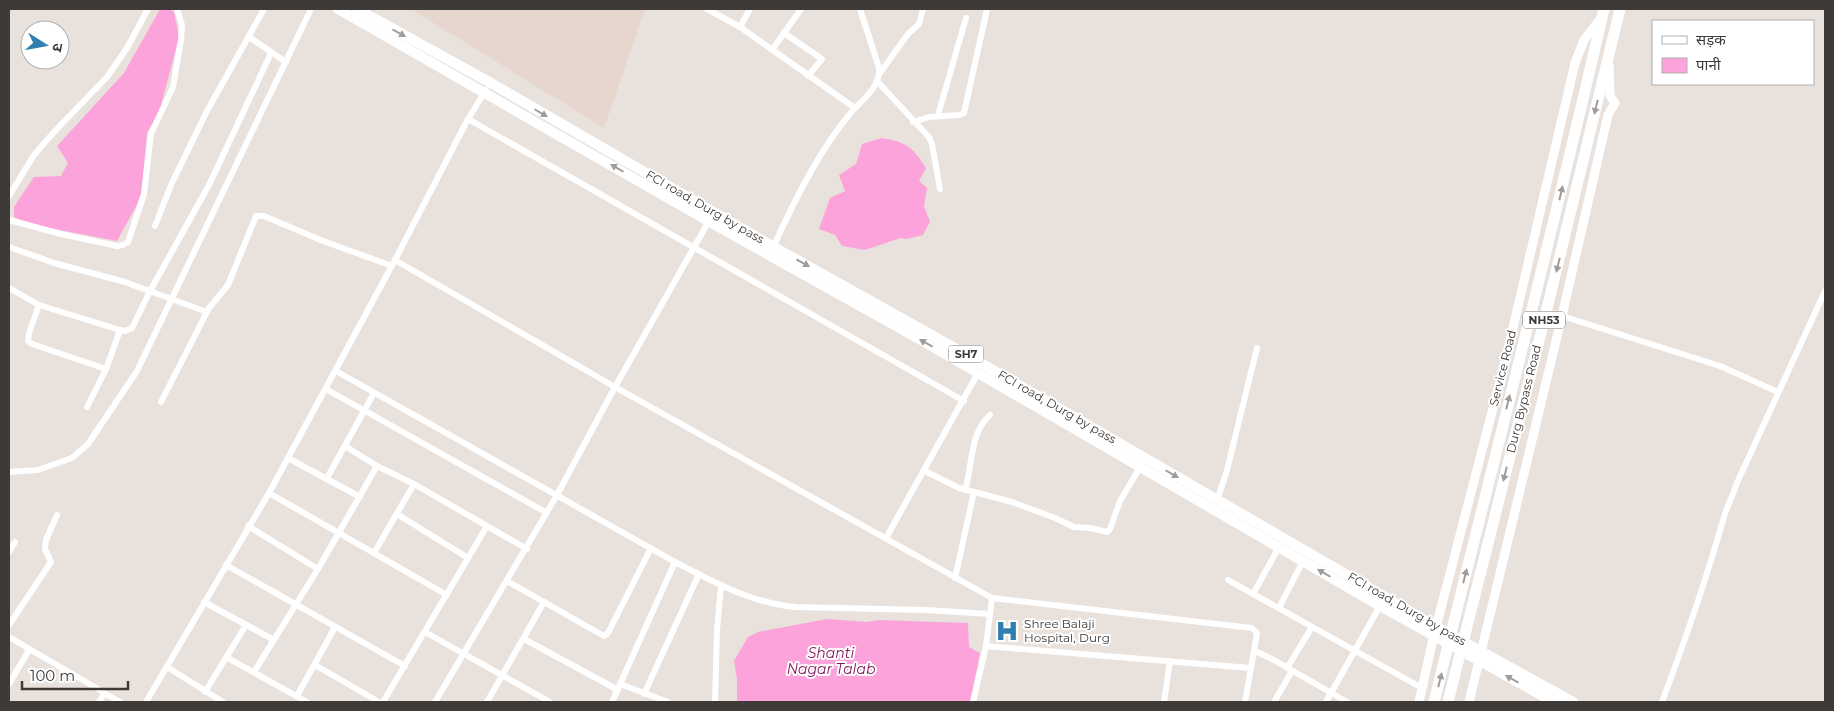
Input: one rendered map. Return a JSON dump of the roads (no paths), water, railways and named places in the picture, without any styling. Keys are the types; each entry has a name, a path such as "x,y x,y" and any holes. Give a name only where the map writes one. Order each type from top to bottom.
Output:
{"highway":[{"name":"Durg Bypass Road","path":"1448,702 1543,326 1620,9"},
{"name":"Durg Bypass Road","path":"1434,702 1555,218 1602,13"}],"main road":[{"name":"FCI road, Durg by pass","path":"338,9 711,216 978,373 1143,463 1217,500 1554,702"},
{"name":"FCI road, Durg by pass","path":"357,9 491,83 711,216"},
{"name":"FCI road, Durg by pass","path":"772,251 948,344 1279,547 1383,601"},
{"name":"FCI road, Durg by pass","path":"1479,656 1573,702"}],"street":[{"path":"9,196 34,154 107,77 127,48 148,9"},
{"path":"9,220 60,234 117,246 123,246 128,242 144,194 151,134 173,87 182,25 177,9"},
{"path":"155,226 171,185 207,111 264,9"},
{"path":"9,472 38,470 72,458 88,444 137,371 311,9"},
{"path":"707,9 740,27 855,108"},
{"path":"772,50 801,9"},
{"path":"860,9 880,72"},
{"path":"772,251 814,167 841,125 865,99 877,81 880,72 908,34 919,24 923,9"},
{"path":"913,122 938,115 962,115 965,110 987,9"},
{"path":"740,27 748,10"},
{"name":"Service Road","path":"1419,702 1505,362 1575,64 1584,40 1602,13"},
{"path":"938,115 966,18"},
{"path":"784,33 822,59 808,76"},
{"path":"249,37 286,62"},
{"path":"9,288 39,305 120,330 125,331 132,328 150,291 209,185 271,53"},
{"path":"1468,702 1562,316 1608,115 1615,103 1610,96 1608,56"},
{"path":"877,81 913,122 929,137 940,189"},
{"path":"146,702 269,493 394,263 468,119 491,83"},
{"path":"468,119 964,401"},
{"path":"161,402 207,312 228,285 254,219 259,215 323,241 394,263 992,598 1252,628 1257,633 1245,702"},
{"path":"435,702 527,549 614,387 711,216"},
{"path":"9,247 54,263 125,282 207,312"},
{"path":"1662,702 1680,654 1736,485 1778,392 1822,304 1825,291"},
{"path":"39,305 28,341 106,369"},
{"path":"1562,316 1711,363 1778,392"},
{"path":"87,407 106,369 120,330"},
{"path":"1217,500 1228,466 1257,348"},
{"path":"336,371 721,586 777,605 990,614"},
{"path":"886,538 978,373"},
{"path":"326,389 547,513"},
{"path":"327,478 374,393"},
{"path":"965,490 977,432 990,415"},
{"path":"345,446 377,466 414,484 527,549"},
{"path":"288,458 360,497"},
{"path":"925,470 965,490 1012,502 1074,527 1107,532 1110,529 1120,501 1143,463"},
{"path":"254,672 318,569 377,466"},
{"path":"374,553 414,484"},
{"path":"955,578 974,492"},
{"path":"269,493 447,595"},
{"path":"397,514 468,558"},
{"path":"9,625 51,562 45,549 46,540 57,515"},
{"path":"248,526 318,569"},
{"path":"383,702 487,526"},
{"path":"9,552 15,542"},
{"path":"1253,594 1279,547"},
{"path":"507,581 604,636 608,632 651,548"},
{"path":"1279,608 1303,561"},
{"path":"612,702 675,562"},
{"path":"226,565 405,666"},
{"path":"644,694 699,574"},
{"path":"1228,580 1422,688"},
{"path":"715,702 717,630 721,586"},
{"path":"973,702 986,646 992,598"},
{"path":"1326,702 1383,601"},
{"path":"204,602 274,640"},
{"path":"487,702 544,602"},
{"path":"205,692 246,625"},
{"path":"297,696 335,627"},
{"path":"1274,702 1312,627"},
{"path":"425,632 550,702"},
{"path":"9,638 120,702"},
{"path":"524,639 619,687 668,702"},
{"path":"986,646 1250,668"},
{"path":"9,684 29,650"},
{"path":"1254,652 1290,669 1347,702"},
{"path":"226,657 307,702"},
{"path":"1164,702 1170,661"},
{"path":"315,665 379,702"},
{"path":"168,667 222,702"},
{"path":"99,702 104,694"}],"water":[{"path":"160,9 170,9 174,12 179,37 159,113 147,132 141,197 117,241 28,224 14,217 14,207 34,177 61,176 68,163 57,146 124,73"},
{"path":"882,138 909,147 926,168 919,181 927,188 924,206 930,222 923,235 906,239 901,238 865,250 842,246 835,235 819,229 830,198 845,191 839,175 856,164 862,144"},
{"name":"Shanti Nagar Talab","path":"827,619 867,622 879,620 968,623 969,647 980,653 970,702 737,702 737,679 734,661 748,637 758,632"}],"place":[{"name":"Shree Balaji Hospital, Durg","path":"1007,631"}]}
